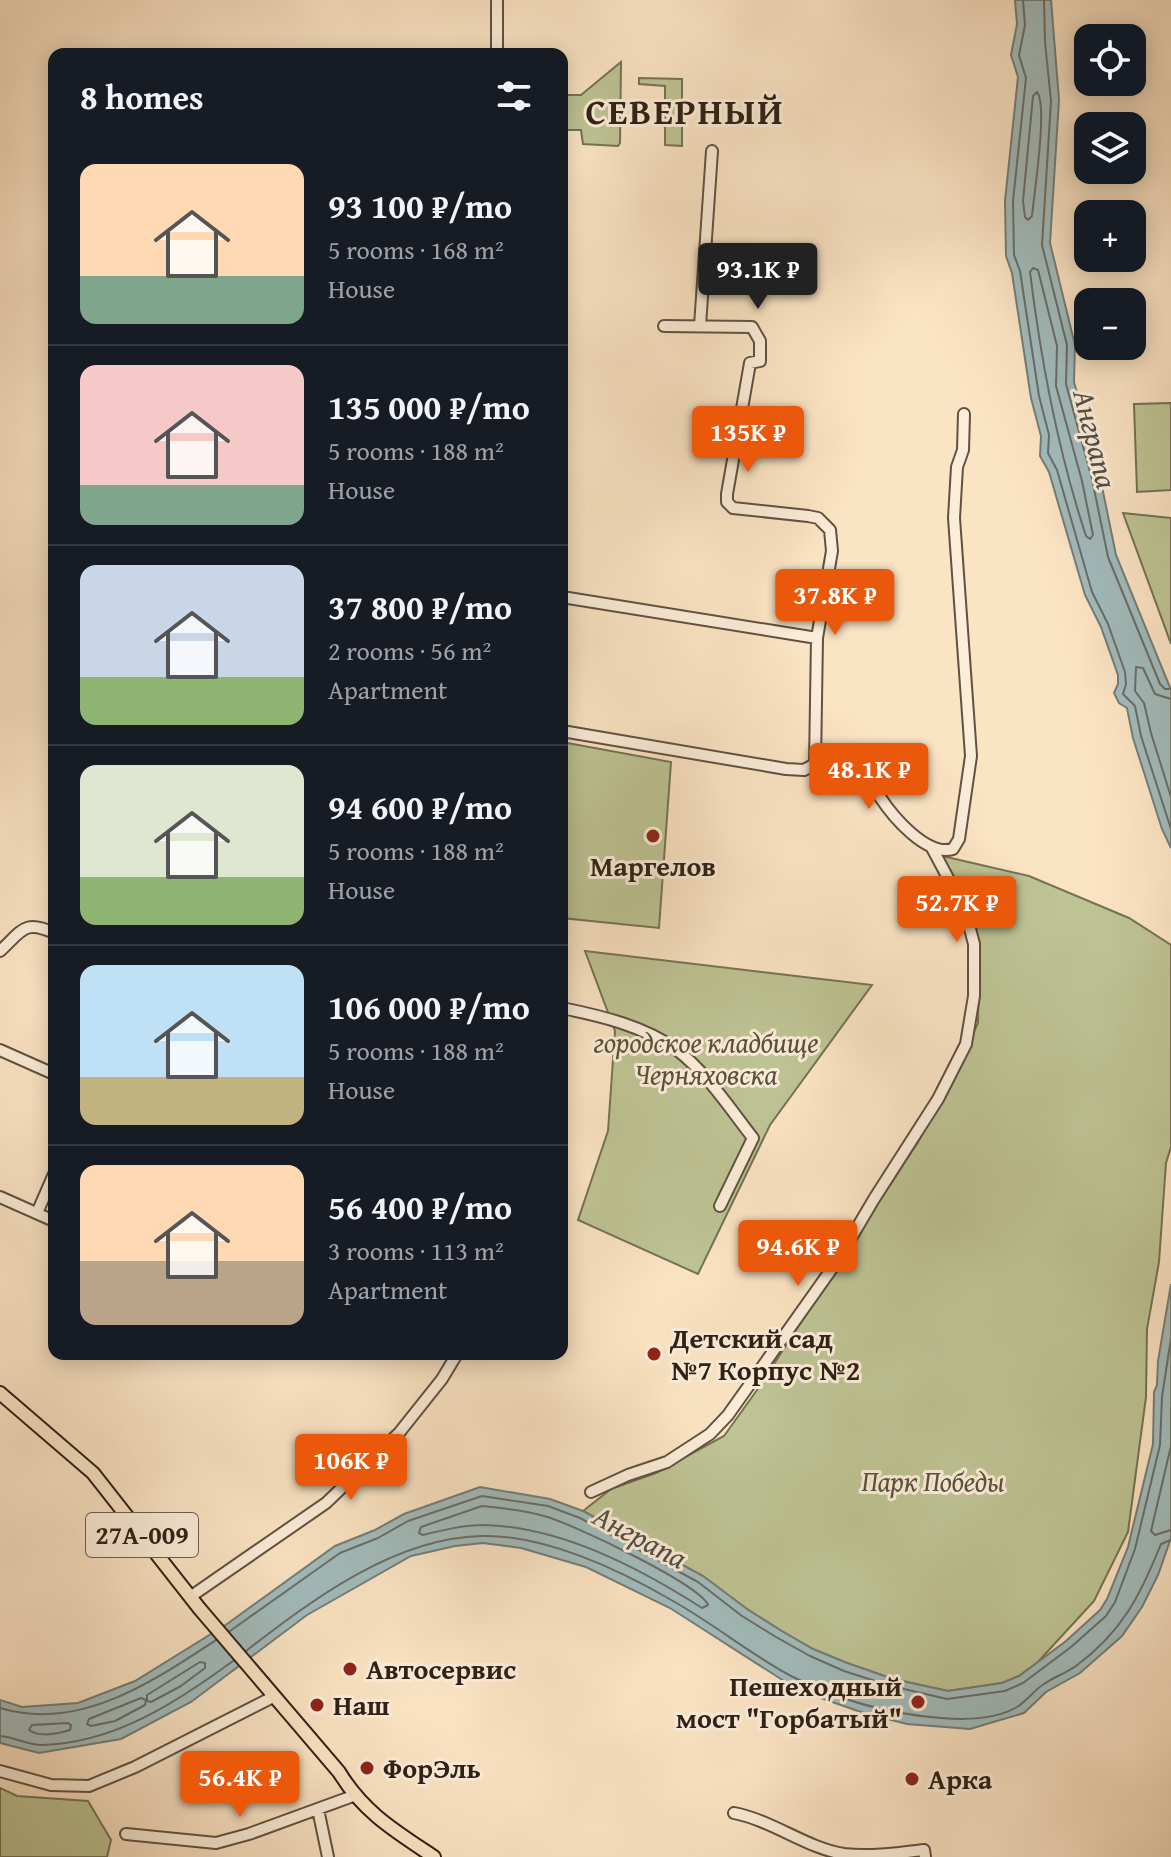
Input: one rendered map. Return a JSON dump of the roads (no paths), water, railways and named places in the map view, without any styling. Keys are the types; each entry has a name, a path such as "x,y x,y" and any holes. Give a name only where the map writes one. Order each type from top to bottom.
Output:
{"main road":[{"name":"27А-009","path":"0,1393 93,1473 190,1597 339,1772 353,1796 378,1820 434,1857"}],"street":[{"path":"497,0 497,48"},
{"path":"700,326 712,151"},
{"path":"664,326 752,327 760,341 760,361 750,363 727,502 733,508 808,516 825,523 833,540 817,638 815,764"},
{"path":"568,732 786,769 804,770 815,764 869,767 882,799 910,832 932,848 953,849 959,839 971,756 954,518 957,467 964,441 964,414"},
{"path":"568,598 817,638"},
{"path":"591,1492 667,1462 710,1434 728,1415 838,1260 938,1099 966,1044 971,1025 974,944 965,910 932,848"},
{"path":"0,951 30,925 48,930"},
{"path":"568,1010 641,1029 678,1051 715,1089 753,1138 720,1206"},
{"path":"0,1050 48,1071"},
{"path":"37,1213 48,1188"},
{"path":"0,1197 48,1218"},
{"path":"190,1597 326,1503 399,1433 453,1360"},
{"path":"0,1771 51,1785 89,1786 135,1767 273,1697"},
{"path":"126,1834 216,1843 353,1796"},
{"path":"318,1809 328,1857"},
{"path":"734,1813 755,1817 845,1855 925,1854"}],"water":[{"name":"Анграпа","path":"1015,0 1051,0 1059,100 1050,243 1074,341 1074,382 1100,477 1116,555 1171,690 1171,848 1133,738 1127,708 1119,703 1114,693 1118,675 1101,627 1085,595 1049,472 1040,456 1041,436 1031,398 1012,273 1006,256 1005,201 1018,77 1011,55 1017,24"},
{"name":"Анграпа","path":"1171,1284 1171,1538 1142,1607 1122,1636 1080,1673 1046,1692 1024,1713 970,1729 907,1724 864,1713 812,1695 784,1681 670,1608 586,1567 521,1548 483,1543 411,1556 307,1615 191,1702 121,1739 39,1753 0,1743 0,1700 22,1707 78,1703 135,1681 227,1624 335,1546 404,1514 480,1487 550,1499 583,1511 703,1576 747,1609 813,1649 847,1663 893,1679 948,1691 1002,1683 1019,1676 1066,1641 1100,1610 1107,1599 1128,1547 1153,1444 1154,1392"}],"place":[{"name":"Маргелов","path":"653,836"},
{"name":"Детский сад №7 Корпус №2","path":"654,1354"},
{"name":"Автосервис","path":"350,1669"},
{"name":"Пешеходный мост \"Горбатый\"","path":"918,1702"},
{"name":"Наш","path":"317,1705"},
{"name":"ФорЭль","path":"367,1768"},
{"name":"Арка","path":"912,1779"}],"district":[{"name":"СЕВЕРНЫЙ","path":"685,111"}],"park label":[{"name":"городское кладбище Черняховска","path":"706,1058"},
{"name":"Парк Победы","path":"933,1481"}]}
